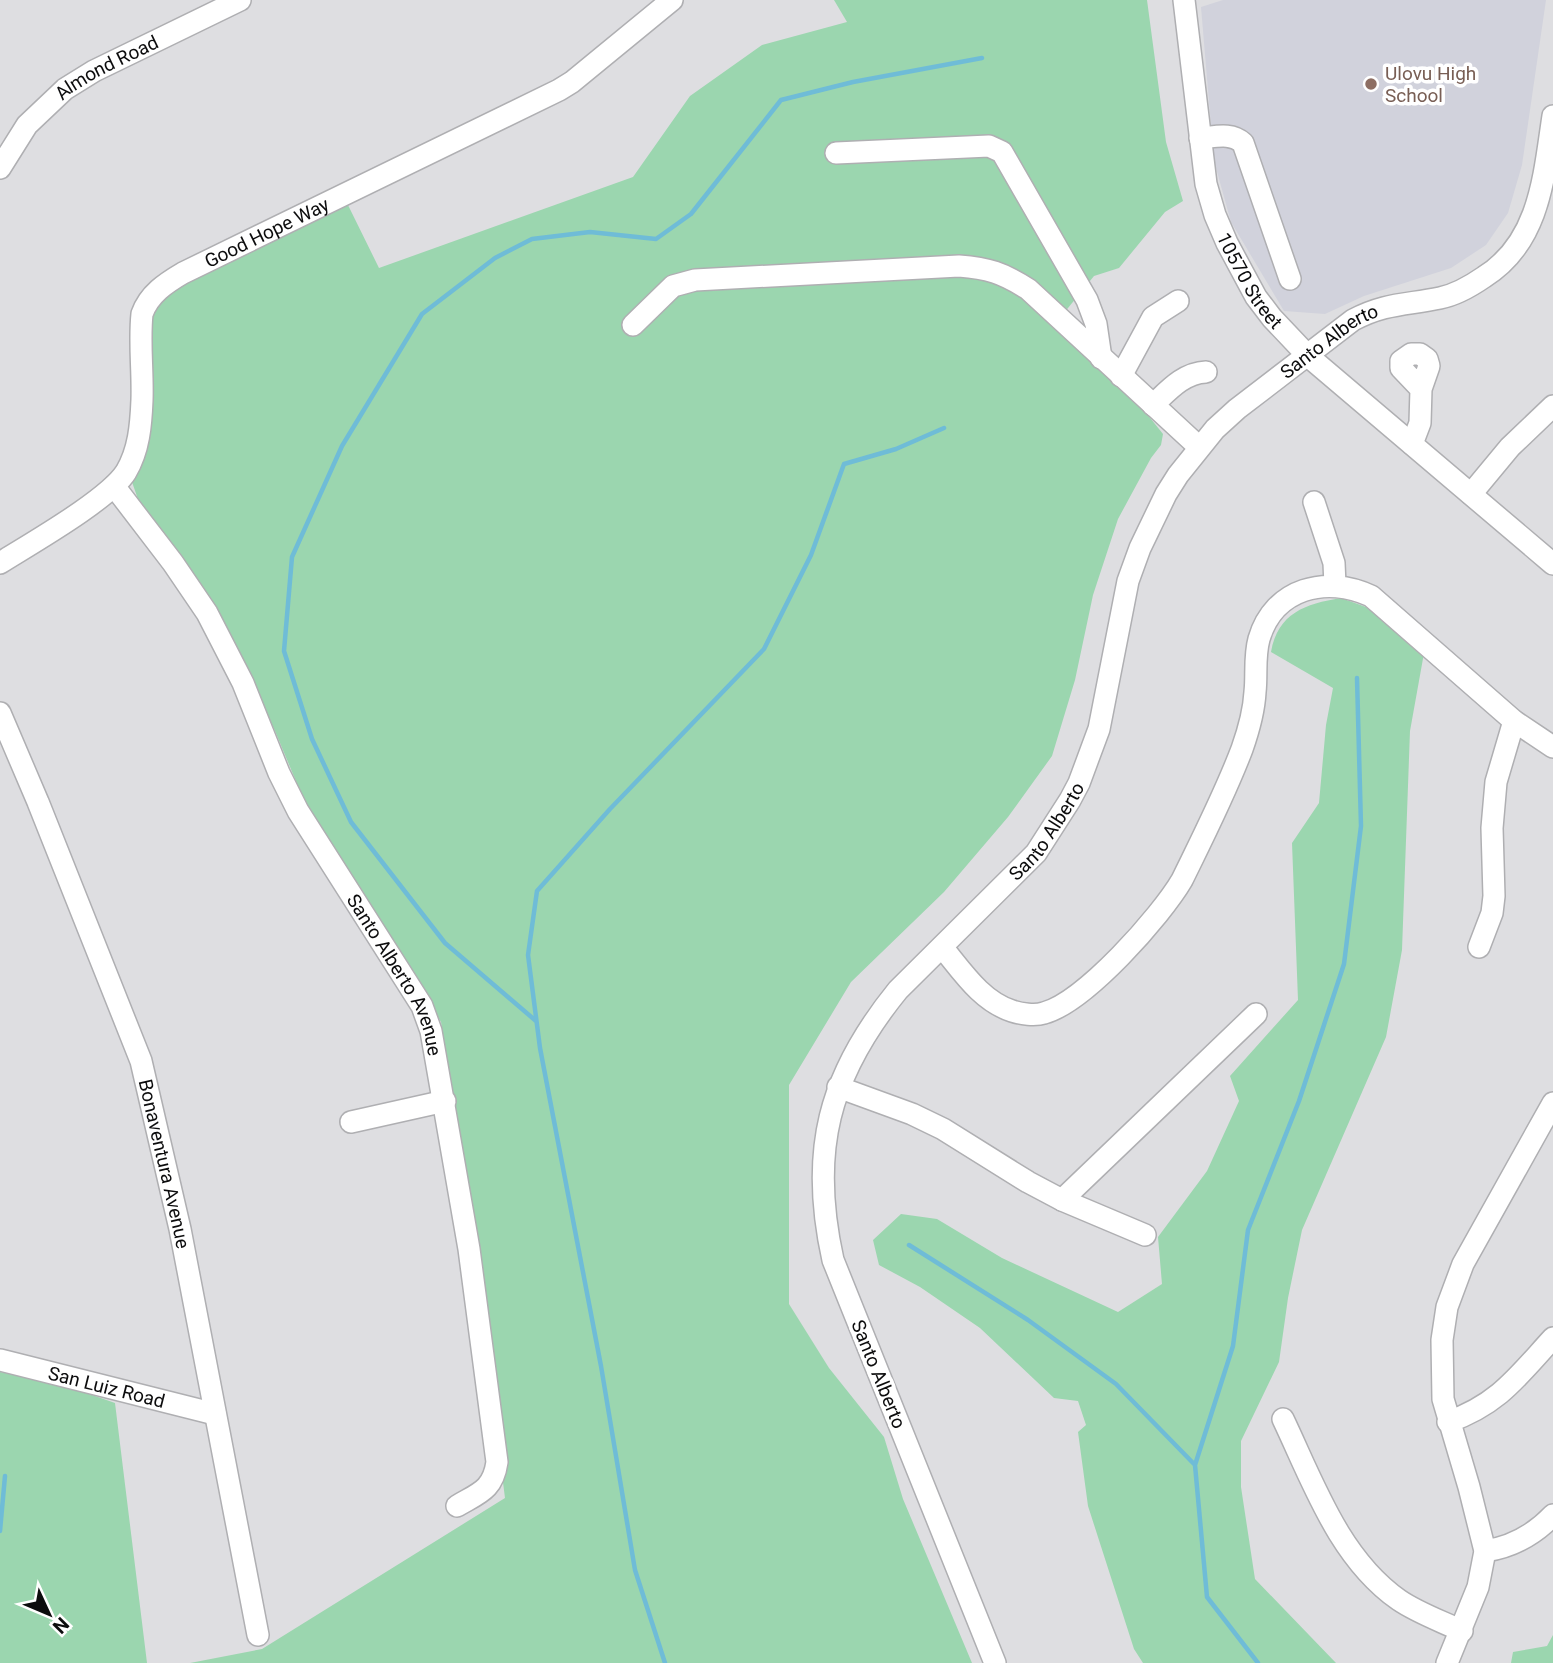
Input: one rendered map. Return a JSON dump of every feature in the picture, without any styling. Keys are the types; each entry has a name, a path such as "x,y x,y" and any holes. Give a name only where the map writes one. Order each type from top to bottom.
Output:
{"street":[{"name":"Almond Road","path":"0,168 27,125 65,89 209,6 240,0"},
{"name":"Good Hope Way","path":"0,563 62,524 114,486 125,473 138,441 142,399 142,314 160,288 183,273 559,90 672,0"},
{"name":"10570 Street","path":"1184,0 1206,184 1227,243 1256,298 1308,356 1553,564"},
{"name":"Santo Alberto","path":"995,1663 834,1260 826,1228 822,1178 824,1147 838,1087 868,1031 885,1006 1036,853 1079,783 1099,729 1128,581 1140,548 1166,494 1199,447 1237,409 1353,320 1388,305 1443,298 1475,283 1502,264 1522,240 1536,210 1543,186 1553,116"},
{"path":"1200,138 1226,136 1237,138 1243,143 1290,279"},
{"path":"836,153 989,146 1002,152 1087,300 1096,324 1101,358"},
{"path":"633,325 673,286 695,279 959,266 988,269 1018,283 1199,447"},
{"path":"1121,376 1153,317 1178,301"},
{"path":"1153,405 1185,377 1206,373"},
{"path":"1412,444 1420,423 1421,389"},
{"path":"1471,494 1510,447 1553,406"},
{"name":"Santo Alberto Avenue","path":"114,486 173,563 207,613 243,683 279,773 298,811 422,1006 431,1031 469,1250 497,1462 495,1477 486,1490 457,1506"},
{"path":"1314,502 1334,563 1335,585"},
{"path":"942,947 975,987 996,1004 1014,1012 1045,1013 1068,1000 1097,977 1171,898 1202,839 1242,748 1255,693 1255,663 1259,640 1266,624 1283,602 1307,588 1335,585 1371,596 1514,721 1553,747"},
{"name":"Bonaventura Avenue","path":"0,713 141,1061 180,1229 258,1634"},
{"path":"1479,947 1492,913 1494,896 1492,828 1496,782 1514,721"},
{"path":"1062,1200 1256,1014"},
{"path":"838,1087 912,1114 943,1129 1062,1200 1145,1235"},
{"path":"351,1122 445,1101"},
{"path":"1447,1663 1478,1587 1485,1551 1443,1399 1442,1340 1447,1307 1463,1264 1553,1103"},
{"path":"1448,1422 1483,1407 1501,1394 1553,1338"},
{"name":"San Luiz Road","path":"0,1360 215,1415"},
{"path":"1283,1419 1332,1520 1356,1558 1375,1581 1409,1606 1462,1631"},
{"path":"1485,1551 1503,1549 1522,1540 1553,1515"}],"shaded area":[{"name":"Ulovu High School","path":"1223,0 1546,0 1522,165 1508,213 1486,245 1451,268 1364,296 1325,314 1284,311 1231,222 1214,161 1201,7"}],"green space":[{"path":"834,0 1147,0 1166,142 1183,201 1165,212 1119,268 1094,276 1055,324 1143,409 1163,434 1161,445 1151,458 1118,519 1093,595 1075,680 1052,756 1008,817 944,892 851,982 789,1085 789,1304 829,1368 884,1437 903,1499 972,1663 190,1663 262,1649 505,1498 465,1181 441,1022 303,798 275,731 237,653 140,505 132,482 143,448 150,311 177,285 346,201 379,268 633,177 690,96 762,45 847,22"},
{"path":"1341,598 1366,607 1424,653 1410,731 1402,950 1386,1037 1302,1230 1288,1298 1279,1362 1241,1441 1241,1487 1255,1579 1336,1663 1143,1663 1134,1649 1088,1506 1078,1432 1086,1425 1078,1401 1054,1398 980,1328 920,1287 879,1265 873,1240 901,1214 937,1219 1002,1258 1118,1312 1162,1284 1158,1237 1207,1171 1239,1101 1230,1076 1298,1000 1292,843 1319,803 1326,725 1333,688 1271,652 1280,628 1287,619 1305,607"},
{"path":"0,1372 58,1383 115,1403 147,1663 0,1663"},
{"path":"1553,1635 1553,1663 1511,1663 1513,1652 1547,1646"}],"waterway":[{"path":"536,1021 445,943 351,822 312,739 284,651 292,557 342,446 422,314 495,258 532,239 590,232 656,239 691,214 781,100 853,82 982,58"},
{"path":"665,1663 635,1570 601,1366 540,1048 528,955 537,891 610,809 764,649 811,555 844,464 896,449 944,428"},
{"path":"1258,1663 1207,1597 1195,1465 1233,1346 1248,1230 1299,1101 1344,964 1361,826 1357,678"},
{"path":"909,1245 1028,1320 1116,1384 1195,1465"},
{"path":"0,1531 5,1476"}],"place":[{"name":"Ulovu High School","path":"1371,84"}]}
